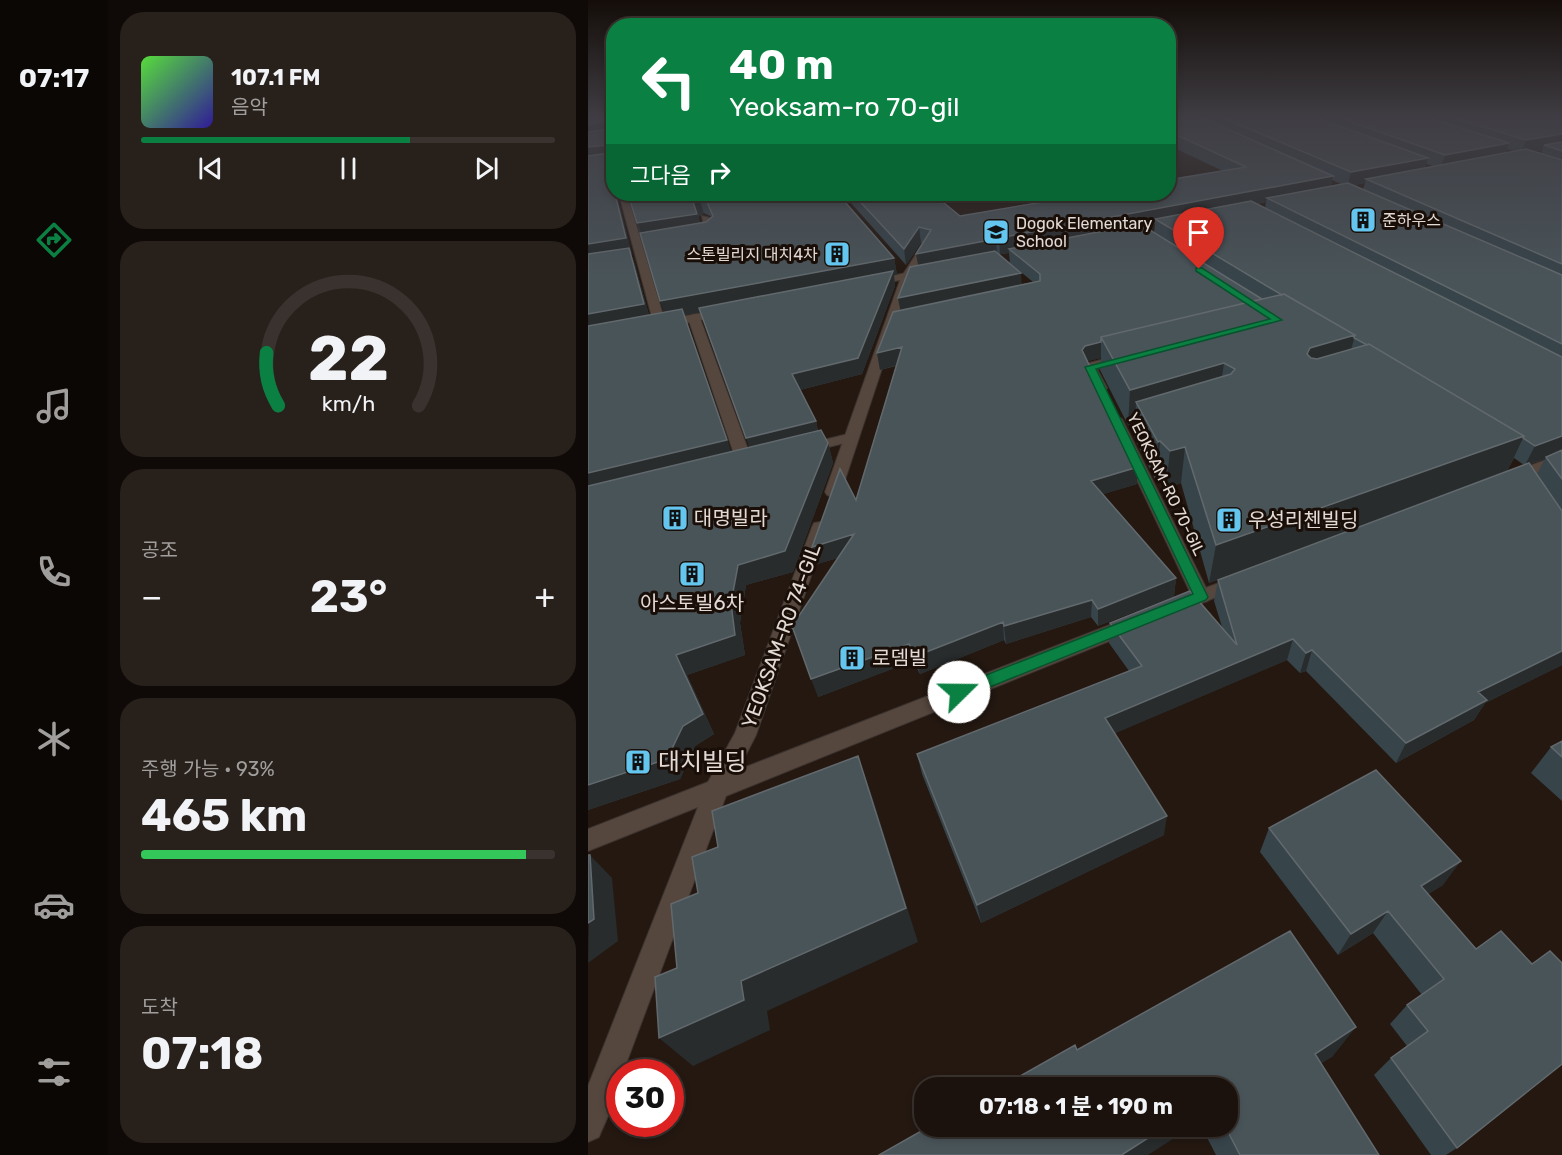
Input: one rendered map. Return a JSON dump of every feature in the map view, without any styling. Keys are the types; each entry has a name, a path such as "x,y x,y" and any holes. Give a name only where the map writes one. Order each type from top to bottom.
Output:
{"street":[{"path":"626,201 643,244 636,259 655,326 739,309"},
{"path":"690,237 711,233 705,218"},
{"name":"YEOKSAM-RO 74-GIL","path":"588,1126 717,788 746,735 894,322 904,272 926,247"},
{"path":"862,285 904,272 941,269"},
{"path":"693,318 745,463"},
{"name":"YEOKSAM-RO 70-GIL","path":"1134,356 1090,367 1127,432 1201,597"},
{"path":"788,453 852,438"},
{"path":"1490,486 1527,478 1562,459"},
{"path":"1504,461 1527,478"},
{"path":"588,840 1257,575"}],"building":[{"path":"588,171 606,171 606,201 617,201 626,238 588,244"},
{"path":"1223,171 1322,171 1333,176 996,237 916,254 931,230 919,227 904,249 859,201 942,201 960,216 1049,201 1176,201 1176,179"},
{"path":"1409,171 1562,171 1562,264 1366,179"},
{"path":"1348,183 1562,275 1562,344 1267,198"},
{"path":"630,201 694,201 697,214 637,223"},
{"path":"705,201 844,201 894,258 660,301 640,233 706,222 713,216"},
{"path":"1251,201 1562,357 1562,436 1535,446 1523,438 1524,436 1369,344 1354,338 1355,335 1284,294 1282,295 1155,219"},
{"path":"1140,224 1262,299 1101,337 1101,342 1085,346 1082,350 1138,467 1091,481 1176,578 1098,609 1092,600 1004,626 1003,622 916,656 909,644 811,679 792,626 854,534 812,547 840,469 856,500 902,347 877,353 893,312 1040,281 1040,274 1009,249"},
{"path":"629,248 644,304 588,314 588,254"},
{"path":"995,251 1021,273 898,298 910,267"},
{"path":"893,271 858,358 792,374 816,421 746,438 699,308"},
{"path":"1284,294 1355,335 1310,348 1307,354 1311,358 1317,359 1369,344 1524,436 1216,545 1185,447 1170,451 1160,441 1158,442 1136,402 1231,374 1235,369 1224,363 1130,390 1101,337"},
{"path":"682,309 727,440 588,473 588,326"},
{"path":"821,430 828,443 785,551 738,565 731,603 735,635 676,655 703,714 683,726 667,759 588,785 588,486"},
{"path":"1562,450 1562,479 1546,457"},
{"path":"1529,463 1562,511 1562,651 1478,692 1487,700 1406,743 1312,650 1306,653 1293,639 1105,718 1167,816 977,905 917,754 1142,666 1110,623 1190,591 1237,645 1218,580"},
{"path":"1562,741 1562,757 1551,747"},
{"path":"858,756 906,908 741,981 744,1000 659,1038 655,977 677,968 671,904 698,893 692,857 718,847 712,811"},
{"path":"1376,770 1461,861 1421,886 1476,949 1501,931 1532,964 1550,951 1562,963 1562,1064 1457,1148 1391,1058 1428,1031 1407,1005 1444,979 1388,911 1351,934 1269,828"},
{"path":"588,855 590,855 594,919 588,923"},
{"path":"1290,931 1356,1027 1315,1054 1379,1155 1240,1155 1231,1137 1238,1137 1238,1077 1018,1077 1075,1045 1077,1050"},
{"path":"914,1135 914,1137 1150,1137 1123,1155 879,1155"}],"place":[{"name":"준하우스","path":"1363,220"},
{"name":"Dogok Elementary School","path":"996,232"},
{"name":"스톤빌리지 대치4차","path":"837,254"},
{"name":"대명빌라","path":"675,518"},
{"name":"우성리첸빌딩","path":"1229,520"},
{"name":"아스토빌6차","path":"692,574"},
{"name":"로뎀빌","path":"852,658"},
{"name":"대치빌딩","path":"638,762"}],"route":[{"path":"959,692 1201,597 1090,367 1278,320 1199,269"}]}
